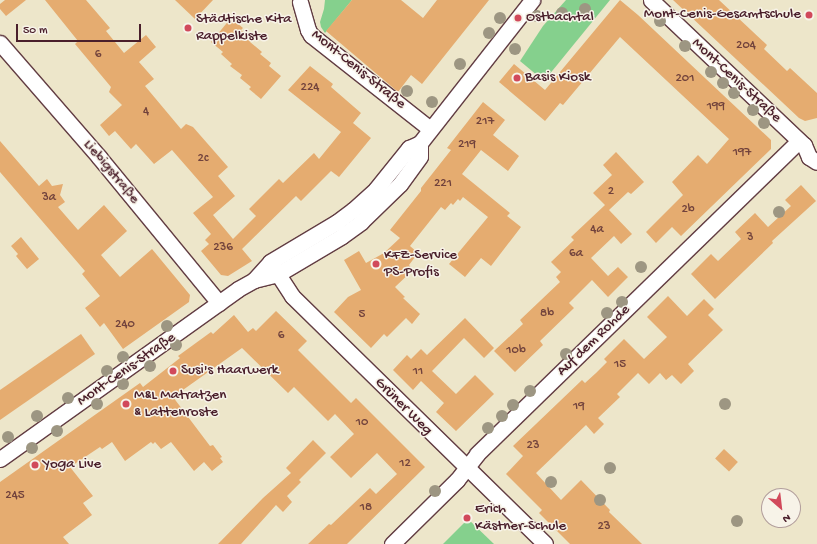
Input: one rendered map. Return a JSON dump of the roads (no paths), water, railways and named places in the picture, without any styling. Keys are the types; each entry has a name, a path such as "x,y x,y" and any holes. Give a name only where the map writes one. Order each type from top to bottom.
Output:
{"street":[{"name":"Mont-Cenis-Straße","path":"0,460 219,303 274,268 342,236 373,212 400,184 420,156 420,143 430,129 532,0"},
{"name":"Mont-Cenis-Straße","path":"651,0 807,144 809,157 817,162"},
{"name":"Mont-Cenis-Straße","path":"300,2 308,30 311,35 430,129"},
{"name":"Liebigstraße","path":"0,43 99,157 219,303"},
{"name":"Auf dem Rohde","path":"392,544 467,470 477,454 807,144"},
{"name":"Grüner Weg","path":"274,268 292,296 467,470 545,544"}],"place":[{"name":"Mont-Cenis-Gesamtschule","path":"809,15"},
{"name":"Ostbachtal","path":"518,18"},
{"name":"Städtische Kita Rappelkiste","path":"188,28"},
{"name":"Basis Kiosk","path":"517,78"},
{"name":"KFZ-Service PS-Profis","path":"376,264"},
{"name":"Susi's Haarwerk","path":"173,371"},
{"name":"M&L Matratzen & Lattenroste","path":"126,404"},
{"name":"Yoga Live","path":"35,465"},
{"name":"Erich Kästner-Schule","path":"467,518"}]}
